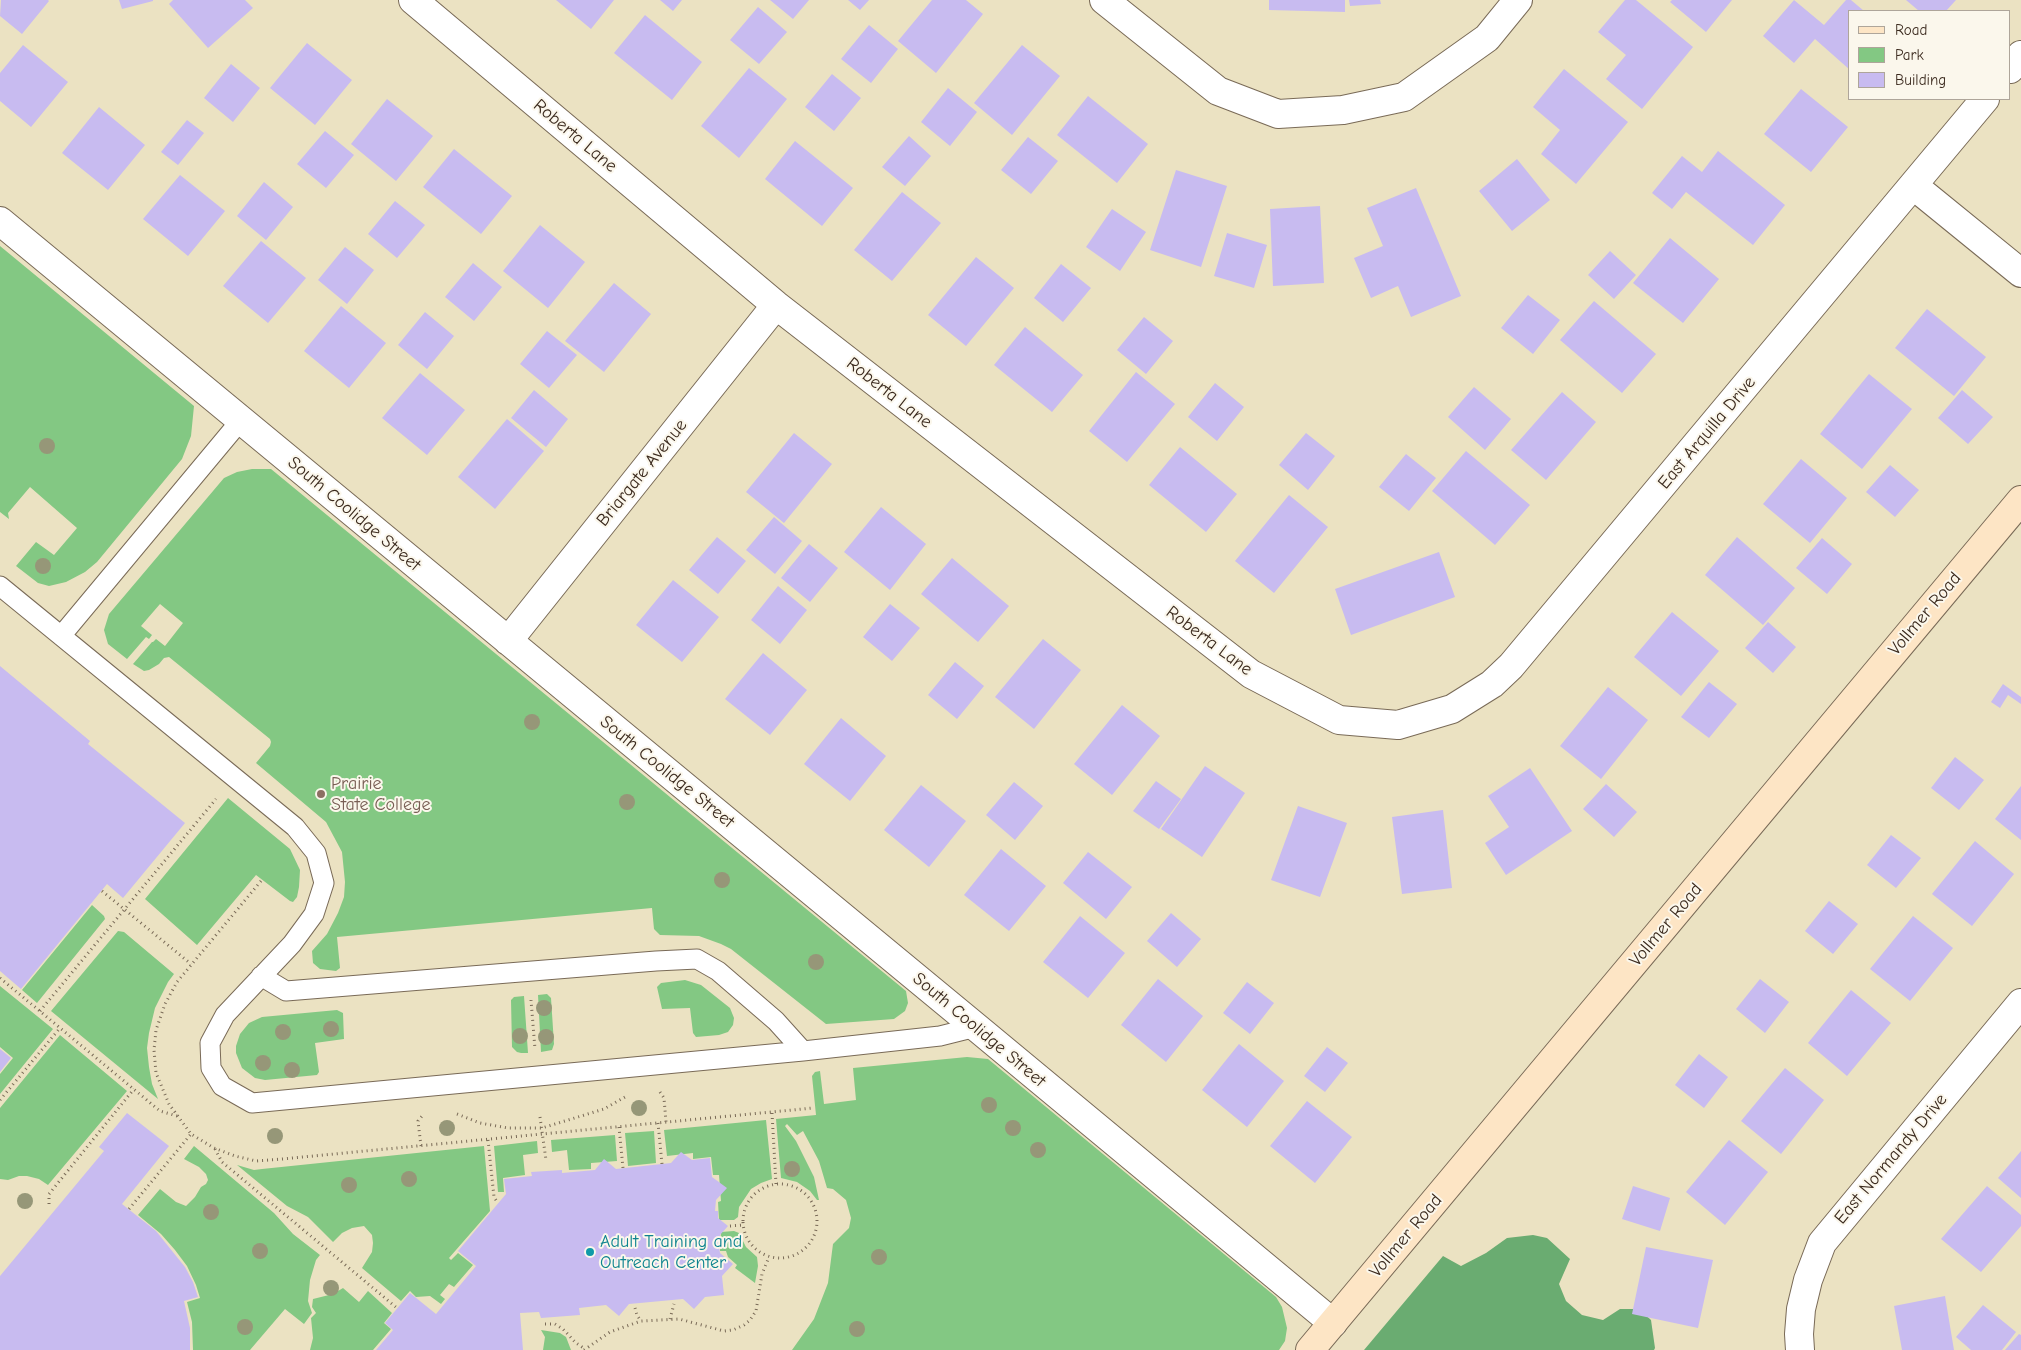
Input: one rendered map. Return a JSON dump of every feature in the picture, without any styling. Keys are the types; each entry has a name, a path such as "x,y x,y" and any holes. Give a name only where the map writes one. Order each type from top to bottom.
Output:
{"main road":[{"name":"Vollmer Road","path":"1310,1350 2021,500"}],"street":[{"name":"Roberta Lane","path":"413,0 776,305 1251,674 1338,720 1398,725"},
{"path":"1104,0 1218,91 1278,114 1343,110 1404,97 1487,38 1518,0"},
{"path":"2011,68 2021,55"},
{"name":"East Arquilla Drive","path":"1398,725 1452,709 1492,684 1511,666 1984,100"},
{"path":"1914,186 2021,273"},
{"name":"South Coolidge Street","path":"0,221 1333,1324"},
{"name":"Briargate Avenue","path":"508,641 776,305"},
{"name":"East Normandy Drive","path":"1799,1342 1801,1309 1808,1280 1822,1243 2021,1002"}],"lane":[{"path":"61,636 241,420"},
{"path":"0,586 295,827 316,853 324,883 314,914 292,944 225,1015 210,1043 211,1068 222,1086 252,1103 803,1051 940,1036 976,1027"},
{"path":"261,976 286,991 697,959 718,971 776,1021 803,1051"}],"path":[{"path":"40,1011 197,821"},
{"path":"102,890 191,964"},
{"path":"0,978 160,1111 178,1116"},
{"path":"531,996 536,1054"},
{"path":"0,1100 60,1028"},
{"path":"49,1204 49,1194 134,1089"},
{"path":"652,1092 659,1092 664,1098 666,1122"},
{"path":"449,1112 465,1116 480,1123 508,1128 542,1128 604,1109 628,1095"},
{"path":"772,1113 776,1184"},
{"path":"421,1146 418,1121 423,1114"},
{"path":"540,1117 546,1160"},
{"path":"658,1123 662,1164"},
{"path":"619,1127 623,1168"},
{"path":"129,1209 191,1134"},
{"path":"488,1140 494,1197 498,1203"},
{"path":"214,1148 222,1162 397,1308"},
{"path":"776,1184 789,1185 801,1190 810,1198 816,1210 818,1222 809,1246 787,1258 768,1257 755,1250 748,1242 743,1225 744,1210 748,1200 756,1192 776,1184"},
{"path":"730,1226 743,1225"},
{"path":"545,1324 555,1324 563,1329 584,1349 610,1332 641,1321 679,1319 724,1331 733,1330 744,1325 756,1311 762,1274 768,1257"},
{"path":"670,1319 674,1304"},
{"path":"636,1308 641,1321"}],"green space":[{"path":"0,246 194,406 191,436 182,459 97,562 85,572 66,582 49,586 38,583 16,566 36,542 54,555 77,528 30,487 8,513 9,519 0,512"},
{"path":"252,469 271,469 906,991 908,1003 905,1011 894,1019 826,1024 731,949 699,936 660,935 654,929 652,908 337,937 340,968 336,971 320,969 313,963 312,951 327,934 338,913 344,897 345,882 342,852 326,822 256,763 270,746 270,739 169,657 164,658 159,664 149,670 144,671 133,664 156,639 165,646 183,623 160,604 141,626 152,635 149,639 146,637 127,659 108,644 104,630 109,614 224,478 237,472"},
{"path":"228,798 290,849 300,870 297,897 293,902 290,901 256,875 197,945 145,899"},
{"path":"92,905 105,919 37,1003 22,990"},
{"path":"118,931 124,932 174,974 155,1008 147,1048 152,1084 158,1099 51,1011"},
{"path":"685,980 701,985 730,1008 734,1018 733,1025 728,1032 719,1035 696,1037 693,1033 690,1008 662,1009 657,987 661,983"},
{"path":"0,986 53,1029 0,1094 0,1074 13,1058 0,1047"},
{"path":"547,994 551,998 554,1044 552,1050 541,1052 538,995"},
{"path":"524,996 528,1053 517,1052 512,1047 511,1000 514,997"},
{"path":"337,1010 343,1013 344,1039 315,1043 319,1072 317,1075 265,1080 255,1078 242,1068 236,1053 236,1046 240,1034 249,1023 262,1017"},
{"path":"60,1035 127,1091 48,1185 39,1179 27,1176 19,1176 8,1180 0,1179 0,1108"},
{"path":"967,1057 988,1059 1276,1297 1282,1307 1287,1328 1285,1341 1279,1350 792,1350 814,1319 828,1283 833,1244 849,1228 851,1218 846,1200 833,1189 827,1188 819,1161 803,1131 797,1135 787,1124 785,1126 796,1141 814,1177 819,1200 797,1182 781,1178 776,1119 816,1115 812,1076 815,1072 820,1071 824,1104 856,1100 853,1068"},
{"path":"766,1120 772,1179 751,1189 739,1207 738,1217 734,1220 719,1220 718,1202 721,1201 719,1175 713,1175 711,1157 693,1159 693,1153 667,1156 664,1130"},
{"path":"654,1131 656,1163 628,1166 625,1133"},
{"path":"615,1135 617,1161 591,1163 591,1169 569,1170 567,1150 552,1152 551,1140"},
{"path":"537,1141 538,1153 523,1155 525,1175 503,1178 504,1192 498,1192 494,1146"},
{"path":"194,1146 274,1213 293,1234 320,1255 316,1260 310,1280 308,1301 312,1313 304,1324 285,1309 250,1350 193,1350 192,1322 187,1302 200,1298 196,1285 187,1266 175,1250 161,1234 138,1215 160,1189 176,1202 186,1206 201,1187 206,1184 208,1180 206,1174 199,1167 184,1159"},
{"path":"484,1146 490,1211 449,1258 451,1260 458,1253 473,1265 454,1287 449,1284 440,1295 445,1299 441,1304 430,1296 416,1297 410,1291 401,1301 362,1268 372,1252 373,1243 372,1235 364,1226 352,1228 342,1233 333,1242 308,1217 287,1206 237,1165 254,1170"},
{"path":"734,1231 739,1233 746,1247 757,1257 758,1266 755,1283 735,1268 737,1265 728,1257 726,1251 720,1251 721,1232"},
{"path":"1533,1235 1547,1238 1570,1259 1559,1284 1566,1301 1582,1315 1603,1320 1620,1309 1639,1309 1651,1320 1654,1350 1364,1350 1443,1256 1461,1266 1486,1253 1507,1238"},
{"path":"343,1288 359,1302 368,1291 392,1313 384,1323 391,1329 373,1350 310,1350 313,1338 311,1318 316,1313 312,1307 313,1299 333,1294"},
{"path":"541,1330 560,1333 566,1337 571,1350 543,1350 545,1337"}],"building":[{"path":"1,0 49,1 22,34 0,16"},
{"path":"119,0 153,0 153,1 122,9"},
{"path":"173,0 245,0 253,8 208,48 169,4"},
{"path":"556,0 614,0 591,29"},
{"path":"660,0 682,0 673,11"},
{"path":"770,0 809,0 793,19"},
{"path":"848,0 869,0 860,10"},
{"path":"932,0 966,0 983,14 936,73 898,41"},
{"path":"1269,0 1345,0 1345,12 1269,10"},
{"path":"1349,0 1380,0 1381,4 1350,6"},
{"path":"1625,0 1636,0 1693,47 1642,109 1606,79 1626,55 1598,32"},
{"path":"1672,0 1732,0 1706,32 1670,2"},
{"path":"1794,0 1824,25 1846,0 1851,0 1863,10 1848,10 1848,68 1815,39 1794,63 1763,36"},
{"path":"1906,0 1956,0 1947,10 1918,10"},
{"path":"758,7 787,32 759,64 730,40"},
{"path":"645,15 702,62 672,100 614,53"},
{"path":"869,25 898,49 871,83 841,59"},
{"path":"307,43 352,80 315,125 270,88"},
{"path":"23,45 68,82 31,127 0,101 0,73"},
{"path":"1022,45 1060,76 1012,135 974,103"},
{"path":"231,64 260,88 233,122 204,98"},
{"path":"749,68 787,99 739,158 701,126"},
{"path":"1564,69 1628,122 1576,184 1541,154 1560,130 1533,107"},
{"path":"832,74 861,98 834,131 805,107"},
{"path":"948,88 977,112 950,146 921,122"},
{"path":"1801,89 1848,127 1811,172 1764,134"},
{"path":"1088,96 1148,144 1117,183 1057,135"},
{"path":"387,99 433,136 396,181 351,144"},
{"path":"99,107 145,145 108,190 62,153"},
{"path":"187,120 204,133 178,165 161,152"},
{"path":"325,131 354,155 326,188 297,164"},
{"path":"909,136 931,156 905,186 882,167"},
{"path":"1028,137 1058,161 1031,194 1001,170"},
{"path":"795,141 853,188 822,226 765,179"},
{"path":"454,149 512,196 481,234 423,187"},
{"path":"1718,151 1785,205 1753,245 1686,192 1672,209 1652,193 1682,156 1702,172"},
{"path":"1517,159 1550,200 1512,231 1479,191"},
{"path":"1176,170 1227,186 1201,267 1150,250"},
{"path":"180,175 225,211 188,256 143,219"},
{"path":"264,182 293,207 266,240 237,216"},
{"path":"1416,188 1461,296 1411,317 1398,286 1371,298 1354,258 1383,246 1367,208"},
{"path":"902,192 941,223 892,281 854,250"},
{"path":"395,201 425,225 397,258 368,234"},
{"path":"1320,206 1324,283 1273,286 1270,209"},
{"path":"1112,209 1146,232 1120,271 1086,247"},
{"path":"540,225 585,262 548,308 503,271"},
{"path":"1227,233 1267,245 1254,288 1214,276"},
{"path":"1670,238 1719,279 1683,323 1633,283"},
{"path":"261,241 306,278 268,323 223,286"},
{"path":"345,247 374,270 347,304 318,280"},
{"path":"1610,251 1636,275 1614,299 1588,275"},
{"path":"976,257 1014,288 966,346 928,315"},
{"path":"473,263 502,287 474,321 445,297"},
{"path":"1061,264 1091,288 1063,322 1034,298"},
{"path":"614,283 651,314 604,372 565,341"},
{"path":"1528,295 1560,320 1533,354 1501,328"},
{"path":"1594,301 1656,354 1622,393 1560,340"},
{"path":"341,306 386,343 349,388 304,351"},
{"path":"1927,309 1986,357 1954,396 1895,348"},
{"path":"425,312 454,336 427,369 398,345"},
{"path":"1144,317 1173,341 1146,374 1117,350"},
{"path":"1025,327 1083,375 1052,412 994,365"},
{"path":"547,331 577,355 549,388 520,364"},
{"path":"1136,372 1175,404 1127,462 1089,431"},
{"path":"420,373 465,410 427,455 382,418"},
{"path":"1869,374 1912,409 1862,469 1820,434"},
{"path":"1215,383 1244,407 1217,441 1188,417"},
{"path":"1474,387 1511,419 1485,450 1448,417"},
{"path":"534,390 568,419 546,447 511,418"},
{"path":"1962,390 1993,417 1968,444 1938,418"},
{"path":"1562,392 1596,422 1546,480 1511,450"},
{"path":"507,419 544,451 495,509 458,477"},
{"path":"794,433 832,464 784,523 746,492"},
{"path":"1306,433 1335,456 1308,490 1279,465"},
{"path":"1180,447 1237,494 1206,532 1149,485"},
{"path":"1466,451 1530,505 1495,545 1432,491"},
{"path":"1406,454 1436,478 1409,511 1379,487"},
{"path":"1801,459 1847,498 1810,543 1763,504"},
{"path":"1890,465 1919,490 1895,517 1866,492"},
{"path":"1289,495 1328,527 1274,593 1235,561"},
{"path":"881,507 926,544 890,590 844,552"},
{"path":"774,517 802,541 775,574 746,550"},
{"path":"717,537 746,561 718,594 689,570"},
{"path":"1737,537 1795,588 1763,625 1705,575"},
{"path":"1822,538 1852,564 1827,594 1796,568"},
{"path":"809,544 838,568 810,602 781,578"},
{"path":"1439,552 1455,597 1351,635 1335,589"},
{"path":"952,558 1009,606 978,642 921,594"},
{"path":"673,580 719,617 682,662 636,625"},
{"path":"778,586 807,610 780,644 751,620"},
{"path":"890,604 920,628 892,661 863,637"},
{"path":"1672,612 1719,651 1681,696 1634,657"},
{"path":"1768,622 1796,647 1773,673 1745,648"},
{"path":"1043,639 1081,670 1034,729 995,697"},
{"path":"763,653 807,690 770,735 725,699"},
{"path":"955,662 984,686 957,719 928,695"},
{"path":"0,666 90,741 88,744 185,823 123,898 107,884 21,989 0,971"},
{"path":"1709,682 1737,704 1709,738 1681,717"},
{"path":"2003,684 2021,697 2021,704 2008,695 2000,708 1991,702"},
{"path":"1608,687 1648,720 1601,779 1560,746"},
{"path":"1122,705 1160,736 1112,795 1074,764"},
{"path":"841,718 886,756 850,801 804,764"},
{"path":"1955,757 1984,780 1959,810 1931,788"},
{"path":"1205,766 1245,793 1202,857 1161,829"},
{"path":"1530,768 1572,831 1506,875 1485,843 1509,827 1488,796"},
{"path":"1156,781 1181,799 1159,829 1133,811"},
{"path":"1014,782 1043,806 1015,840 986,815"},
{"path":"1606,784 1637,812 1614,837 1583,809"},
{"path":"921,785 966,821 929,867 884,830"},
{"path":"2021,786 2021,840 1995,819"},
{"path":"1298,806 1347,823 1320,897 1271,880"},
{"path":"1443,810 1452,888 1402,894 1392,817"},
{"path":"1891,835 1921,858 1896,888 1867,865"},
{"path":"1975,841 2014,874 1972,926 1932,894"},
{"path":"1001,849 1046,886 1009,931 964,895"},
{"path":"1088,852 1132,887 1106,919 1063,883"},
{"path":"1829,901 1858,924 1833,954 1805,931"},
{"path":"1171,913 1201,939 1177,967 1147,941"},
{"path":"1080,916 1125,953 1088,998 1043,962"},
{"path":"1913,916 1953,948 1910,1001 1870,969"},
{"path":"1158,979 1203,1016 1166,1062 1121,1025"},
{"path":"1760,979 1789,1002 1765,1033 1736,1009"},
{"path":"1247,982 1274,1003 1250,1034 1223,1013"},
{"path":"1851,990 1891,1023 1847,1076 1808,1043"},
{"path":"1239,1044 1284,1081 1247,1127 1202,1090"},
{"path":"1327,1047 1348,1063 1325,1092 1304,1076"},
{"path":"0,1049 11,1058 0,1072"},
{"path":"1699,1054 1728,1077 1704,1108 1675,1085"},
{"path":"1785,1068 1824,1100 1781,1154 1741,1121"},
{"path":"1307,1101 1352,1137 1315,1183 1270,1146"},
{"path":"127,1113 169,1146 122,1204 156,1231 185,1267 193,1282 198,1297 184,1301 190,1328 190,1350 0,1350 0,1276 104,1151 99,1147"},
{"path":"1729,1140 1768,1172 1725,1225 1686,1192"},
{"path":"2021,1151 2021,1198 1998,1178"},
{"name":"Adult Training and Outreach Center","path":"681,1152 692,1160 710,1158 712,1177 727,1188 716,1200 715,1211 718,1211 718,1218 728,1226 720,1235 720,1241 718,1241 720,1253 733,1264 722,1276 724,1295 705,1297 694,1309 683,1299 629,1304 619,1316 606,1305 579,1308 580,1315 541,1318 539,1312 520,1313 523,1350 376,1350 393,1330 385,1323 410,1293 436,1314 476,1266 458,1251 506,1194 504,1179 532,1176 531,1172 562,1170 562,1173 595,1170 604,1159 616,1169 671,1163"},
{"path":"1633,1186 1670,1198 1660,1231 1622,1219"},
{"path":"1987,1186 2021,1215 2021,1226 1981,1272 1941,1239"},
{"path":"1646,1247 1713,1260 1698,1328 1632,1314"},
{"path":"1945,1296 1954,1350 1902,1350 1894,1306"},
{"path":"1983,1305 2016,1332 2002,1350 1971,1350 1956,1337"},
{"path":"2019,1334 2021,1335 2021,1350 2005,1350"}],"place":[{"name":"Prairie State College","path":"321,794"},
{"name":"Adult Training and Outreach Center","path":"590,1252"}]}
